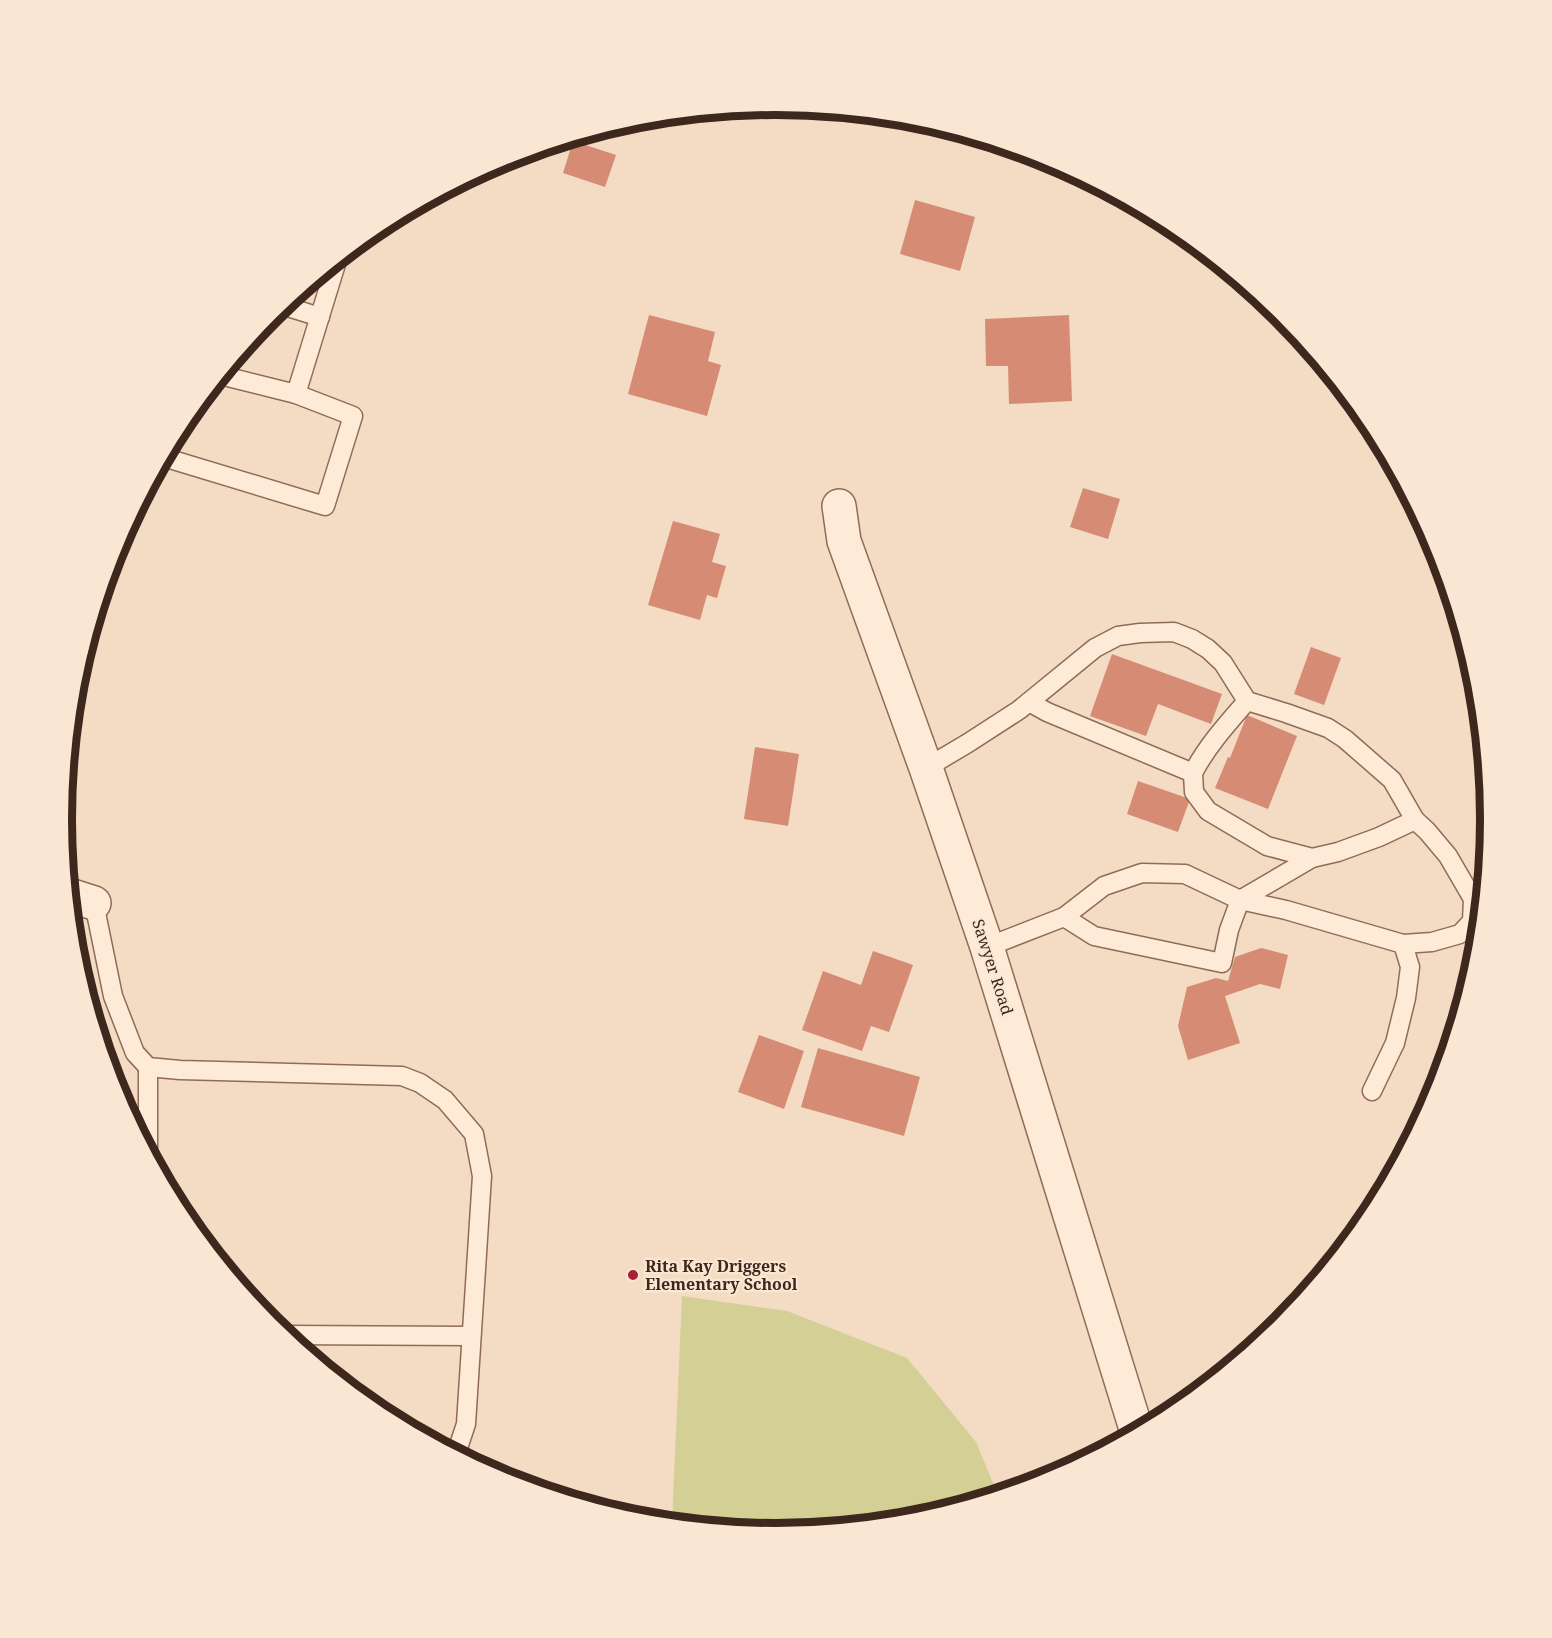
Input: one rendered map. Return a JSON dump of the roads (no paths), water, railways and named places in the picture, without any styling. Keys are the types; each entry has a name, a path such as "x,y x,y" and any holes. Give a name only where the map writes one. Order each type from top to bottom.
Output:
{"street":[{"name":"Sawyer Road","path":"839,506 844,541 926,768 987,947 1135,1425"}],"lane":[{"path":"296,394 334,271"},
{"path":"292,308 320,317"},
{"path":"171,459 326,506 353,416 296,394 228,377"},
{"path":"926,768 1019,710 1095,648 1118,636 1174,632 1208,649 1223,663 1247,701 1328,728 1345,739 1392,780 1415,820 1448,856 1473,899 1472,921 1460,934 1432,942 1403,944 1286,910 1240,900 1185,874 1142,873 1104,886 1064,916 987,947"},
{"path":"1247,701 1215,737 1202,756 1193,773 1194,792 1208,811 1267,846 1312,858"},
{"path":"1029,702 1047,712 1193,773"},
{"path":"1064,916 1094,936 1222,963 1229,930 1240,900 1312,858 1338,852 1379,837 1415,820"},
{"path":"82,899 113,996 135,1053 148,1066 180,1070 402,1076 420,1083 446,1100 474,1134 482,1176 466,1424 458,1447"},
{"path":"1372,1091 1395,1043 1406,998 1410,967 1403,944"},
{"path":"148,1066 148,1136"},
{"path":"298,1335 471,1336"}],"place":[{"name":"Rita Kay Driggers Elementary School","path":"633,1275"}]}
